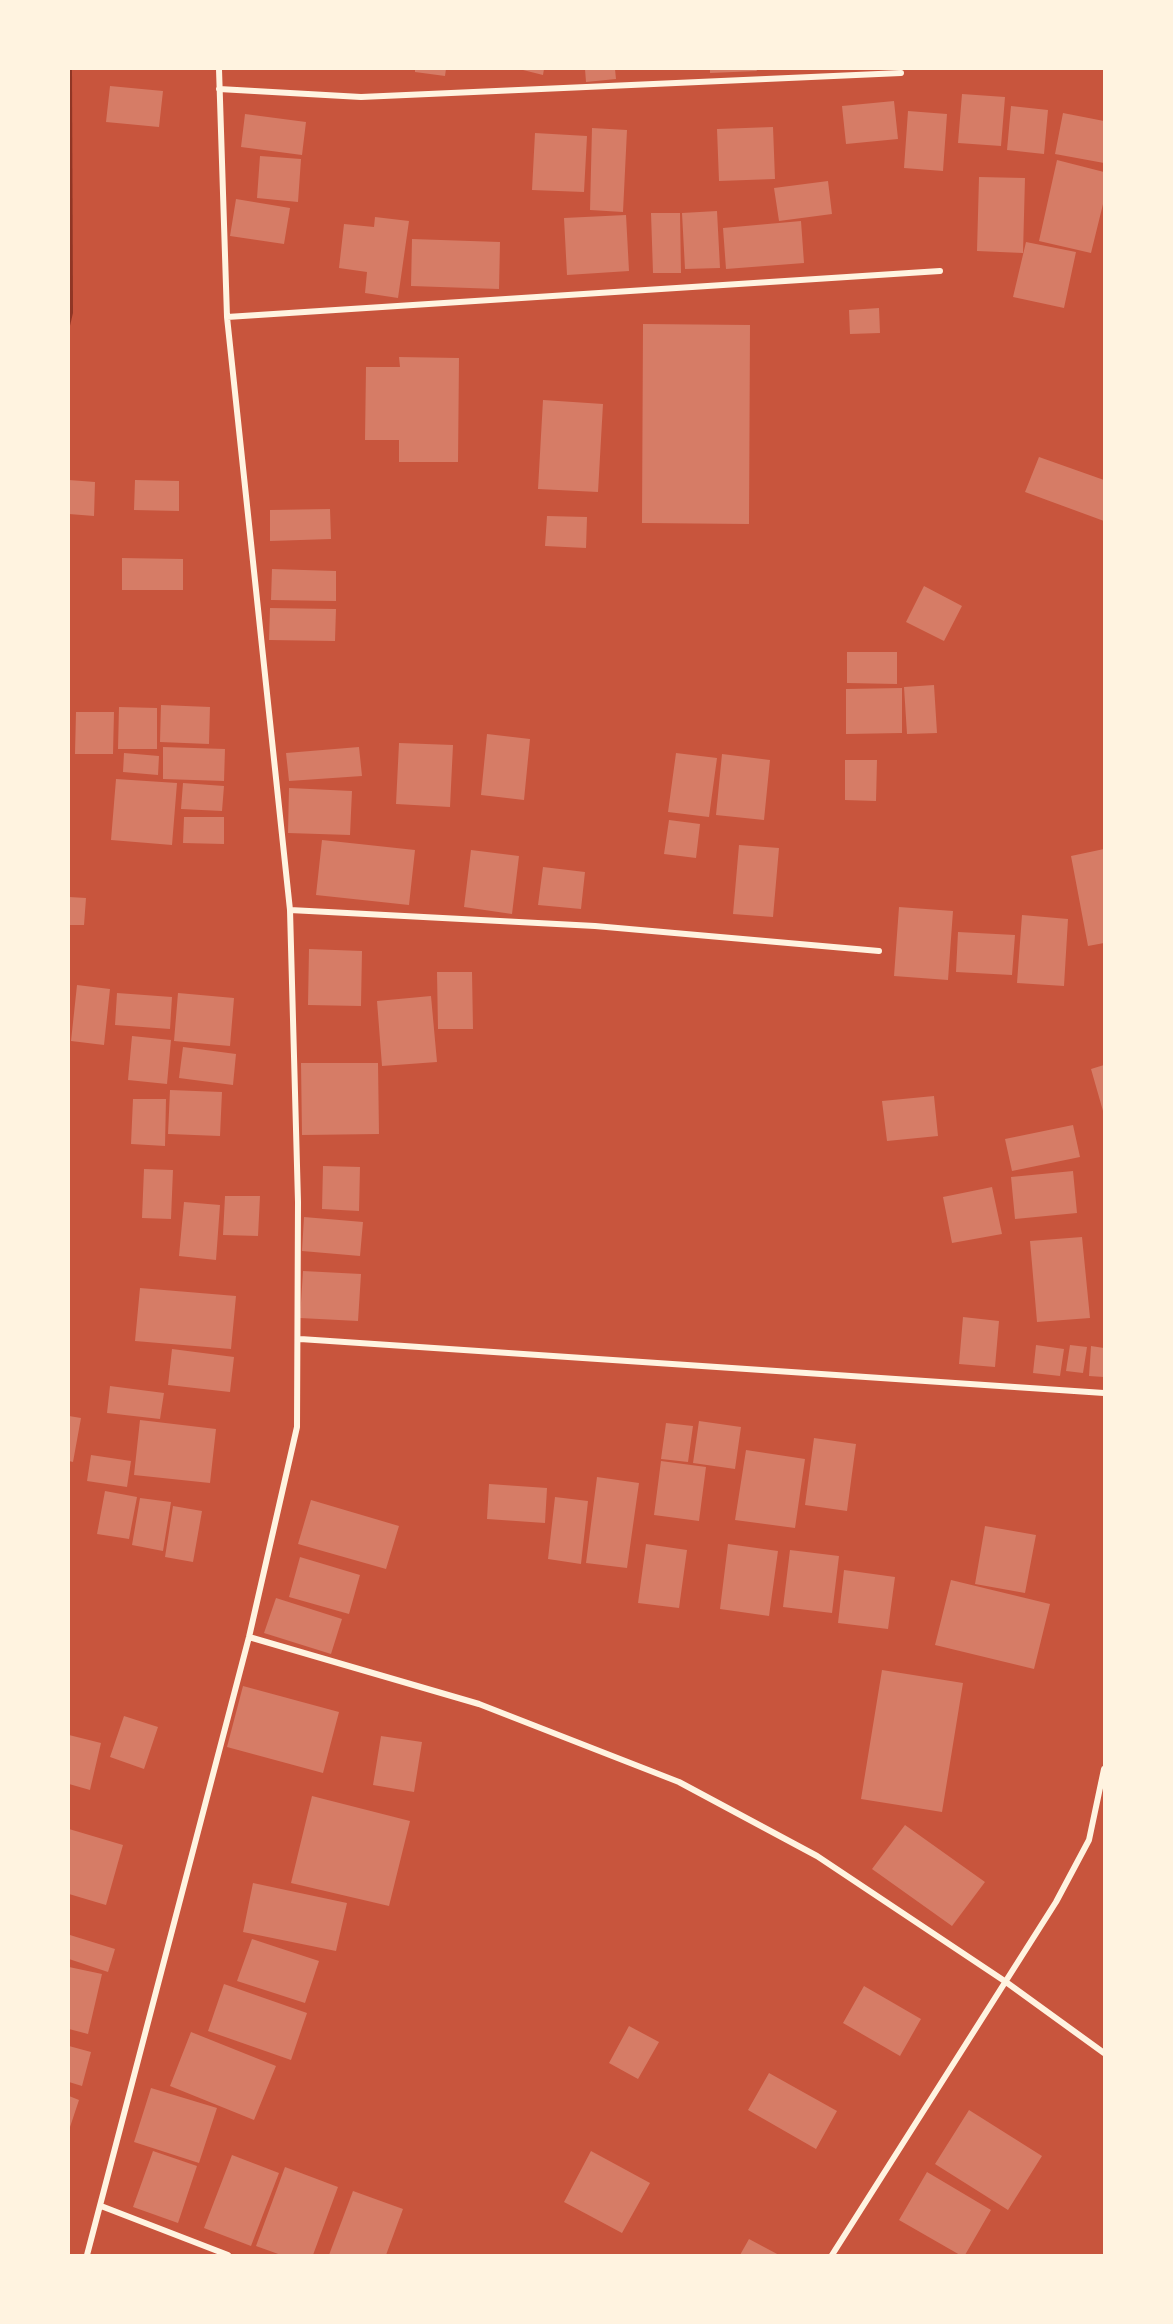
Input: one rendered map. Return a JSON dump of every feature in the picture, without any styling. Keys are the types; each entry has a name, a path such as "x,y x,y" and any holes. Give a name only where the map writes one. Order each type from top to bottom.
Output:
{"street":[{"path":"87,2255 249,1637 297,1427 300,1339 290,910 227,317 219,69"},
{"path":"219,89 362,97 901,73"},
{"path":"227,317 940,271"},
{"path":"290,910 595,926 879,951"},
{"path":"300,1339 1104,1393"},
{"path":"249,1637 479,1704 679,1782 817,1856 1006,1982 1104,2053"},
{"path":"832,2255 1056,1902 1089,1840 1104,1769"},
{"path":"101,2206 228,2255"}],"shaded area":[{"path":"69,69 72,69 73,313 69,330"}],"building":[{"path":"415,69 446,69 445,76 415,72"},
{"path":"519,69 544,69 543,75"},
{"path":"585,69 615,69 616,79 586,82"},
{"path":"710,69 756,69 757,71 710,73"},
{"path":"110,86 163,91 159,127 106,122"},
{"path":"962,94 1005,97 1001,146 958,143"},
{"path":"894,101 898,139 846,144 842,106"},
{"path":"1011,106 1048,110 1044,154 1007,150"},
{"path":"908,111 947,114 943,171 904,168"},
{"path":"1063,113 1104,121 1104,163 1055,154"},
{"path":"245,114 306,122 302,155 241,147"},
{"path":"773,127 775,179 719,181 717,129"},
{"path":"592,128 627,130 623,212 590,210"},
{"path":"535,133 587,136 584,192 532,190"},
{"path":"260,156 301,159 298,202 257,198"},
{"path":"1057,160 1104,172 1104,200 1091,253 1039,241"},
{"path":"979,177 1025,178 1023,253 977,251"},
{"path":"828,181 832,214 779,221 774,188"},
{"path":"236,199 290,208 284,244 230,236"},
{"path":"717,211 720,268 685,269 682,213"},
{"path":"651,213 680,213 681,273 653,273"},
{"path":"626,215 629,271 567,275 564,218"},
{"path":"375,217 409,221 398,298 365,293 367,272 339,268 344,224 374,227"},
{"path":"801,221 804,263 726,269 723,228"},
{"path":"412,239 500,242 499,289 411,286"},
{"path":"1026,242 1076,252 1064,308 1013,297"},
{"path":"879,308 880,333 850,334 849,310"},
{"path":"643,324 750,325 749,524 642,523"},
{"path":"399,357 459,358 458,462 399,462 399,440 365,440 366,367 400,367"},
{"path":"543,400 603,404 598,492 538,489"},
{"path":"1039,457 1104,480 1104,521 1025,492"},
{"path":"69,480 95,482 94,516 69,514"},
{"path":"135,480 179,481 179,511 134,510"},
{"path":"330,509 331,539 270,541 270,510"},
{"path":"547,516 587,517 586,548 545,546"},
{"path":"122,558 183,559 183,590 122,590"},
{"path":"272,569 336,571 336,601 271,600"},
{"path":"924,586 962,606 944,641 906,622"},
{"path":"270,608 336,609 335,641 269,640"},
{"path":"847,652 897,652 897,684 847,683"},
{"path":"934,685 937,733 907,734 904,687"},
{"path":"902,688 902,733 846,734 846,689"},
{"path":"161,705 210,707 209,744 160,742"},
{"path":"119,707 157,708 157,749 118,749"},
{"path":"76,712 114,712 113,754 75,754"},
{"path":"487,734 530,739 524,800 481,795"},
{"path":"399,743 453,745 450,807 396,804"},
{"path":"163,747 225,749 224,781 163,779"},
{"path":"359,747 362,776 289,781 286,753"},
{"path":"124,753 159,756 158,775 123,772"},
{"path":"676,753 717,758 709,817 668,812"},
{"path":"722,754 770,760 764,820 716,815"},
{"path":"845,760 877,760 876,801 845,800"},
{"path":"116,779 177,783 172,845 111,840"},
{"path":"183,783 224,786 222,811 181,809"},
{"path":"289,788 352,791 350,835 288,833"},
{"path":"184,817 224,817 224,844 183,843"},
{"path":"669,820 700,824 696,858 664,854"},
{"path":"322,840 415,850 409,905 316,895"},
{"path":"739,845 779,848 773,917 733,914"},
{"path":"1104,849 1104,943 1088,946 1071,856"},
{"path":"471,850 519,856 512,914 464,907"},
{"path":"543,867 585,872 581,909 538,905"},
{"path":"69,897 86,898 84,925 69,925"},
{"path":"899,907 953,911 948,980 894,976"},
{"path":"1022,915 1068,919 1064,986 1017,983"},
{"path":"958,932 1015,935 1012,975 956,972"},
{"path":"309,949 362,951 361,1006 308,1005"},
{"path":"437,972 472,972 473,1029 438,1029"},
{"path":"77,985 110,989 104,1045 71,1041"},
{"path":"117,993 172,997 170,1029 115,1025"},
{"path":"178,993 234,998 230,1046 174,1041"},
{"path":"431,996 437,1062 382,1066 377,1001"},
{"path":"132,1036 171,1040 167,1084 128,1080"},
{"path":"183,1047 236,1054 233,1085 179,1078"},
{"path":"301,1063 378,1063 379,1134 302,1135"},
{"path":"1104,1065 1104,1111 1103,1111 1091,1069"},
{"path":"170,1090 222,1092 220,1136 168,1134"},
{"path":"934,1096 938,1136 887,1141 882,1101"},
{"path":"133,1099 166,1099 165,1146 131,1144"},
{"path":"1073,1125 1080,1157 1012,1171 1005,1139"},
{"path":"323,1166 360,1167 359,1211 322,1209"},
{"path":"144,1169 173,1170 171,1219 142,1218"},
{"path":"1073,1171 1077,1213 1015,1219 1011,1177"},
{"path":"992,1187 1002,1234 952,1243 943,1197"},
{"path":"225,1196 260,1196 258,1236 223,1235"},
{"path":"184,1202 220,1205 216,1260 179,1256"},
{"path":"304,1217 363,1222 360,1256 302,1251"},
{"path":"1082,1237 1090,1318 1037,1322 1030,1241"},
{"path":"303,1271 361,1274 358,1321 300,1318"},
{"path":"140,1288 236,1296 231,1349 135,1341"},
{"path":"963,1317 999,1321 995,1367 959,1364"},
{"path":"1036,1345 1064,1349 1060,1376 1033,1373"},
{"path":"1070,1345 1087,1347 1083,1373 1066,1371"},
{"path":"1091,1346 1104,1348 1104,1377 1089,1376"},
{"path":"172,1349 234,1357 230,1392 168,1385"},
{"path":"110,1386 164,1393 160,1419 107,1413"},
{"path":"69,1416 81,1418 73,1462 69,1461"},
{"path":"140,1420 216,1429 210,1483 134,1475"},
{"path":"699,1421 741,1427 735,1469 693,1463"},
{"path":"666,1423 693,1426 688,1462 661,1459"},
{"path":"814,1438 856,1444 847,1511 805,1505"},
{"path":"746,1450 805,1459 795,1528 735,1520"},
{"path":"91,1455 131,1461 127,1487 87,1481"},
{"path":"661,1461 706,1467 699,1521 654,1515"},
{"path":"597,1477 639,1483 627,1568 586,1563"},
{"path":"489,1484 547,1488 545,1523 487,1519"},
{"path":"105,1491 137,1497 129,1539 97,1534"},
{"path":"555,1497 588,1501 581,1564 548,1559"},
{"path":"140,1498 171,1502 163,1551 132,1545"},
{"path":"311,1500 399,1526 386,1569 298,1544"},
{"path":"173,1506 202,1511 193,1562 165,1557"},
{"path":"985,1526 1036,1535 1025,1593 975,1584"},
{"path":"646,1544 687,1550 679,1608 638,1603"},
{"path":"728,1544 778,1551 769,1616 720,1609"},
{"path":"790,1550 839,1556 832,1613 783,1607"},
{"path":"300,1557 360,1575 349,1614 289,1597"},
{"path":"844,1570 895,1577 888,1629 838,1623"},
{"path":"951,1580 1050,1604 1034,1669 935,1645"},
{"path":"276,1598 342,1619 331,1654 264,1633"},
{"path":"882,1670 963,1683 942,1812 861,1799"},
{"path":"243,1686 339,1712 323,1773 227,1747"},
{"path":"124,1716 158,1727 144,1769 110,1757"},
{"path":"69,1735 101,1743 90,1790 69,1784"},
{"path":"381,1736 422,1742 414,1792 373,1785"},
{"path":"312,1796 410,1821 389,1906 291,1883"},
{"path":"905,1825 985,1882 952,1926 872,1869"},
{"path":"69,1829 123,1845 106,1905 69,1894"},
{"path":"253,1883 347,1903 336,1951 243,1932"},
{"path":"70,1935 115,1949 108,1972 69,1959"},
{"path":"252,1939 319,1961 305,2003 237,1981"},
{"path":"69,1967 102,1974 88,2034 69,2029"},
{"path":"224,1984 307,2013 291,2060 208,2031"},
{"path":"864,1986 921,2019 900,2056 843,2023"},
{"path":"629,2026 659,2042 638,2079 609,2063"},
{"path":"191,2032 276,2066 254,2120 170,2086"},
{"path":"69,2046 91,2052 82,2086 69,2082"},
{"path":"769,2073 837,2111 816,2149 748,2110"},
{"path":"151,2088 217,2108 199,2163 134,2142"},
{"path":"69,2096 79,2100 69,2130"},
{"path":"969,2110 1042,2156 1008,2210 935,2164"},
{"path":"153,2151 197,2166 178,2223 133,2207"},
{"path":"591,2151 650,2183 622,2233 564,2202"},
{"path":"232,2155 279,2173 251,2246 204,2228"},
{"path":"285,2167 338,2187 313,2255 281,2255 256,2246"},
{"path":"927,2172 991,2210 965,2255 960,2255 899,2220"},
{"path":"353,2191 403,2209 386,2255 329,2255"},
{"path":"749,2239 779,2255 740,2255"}]}
